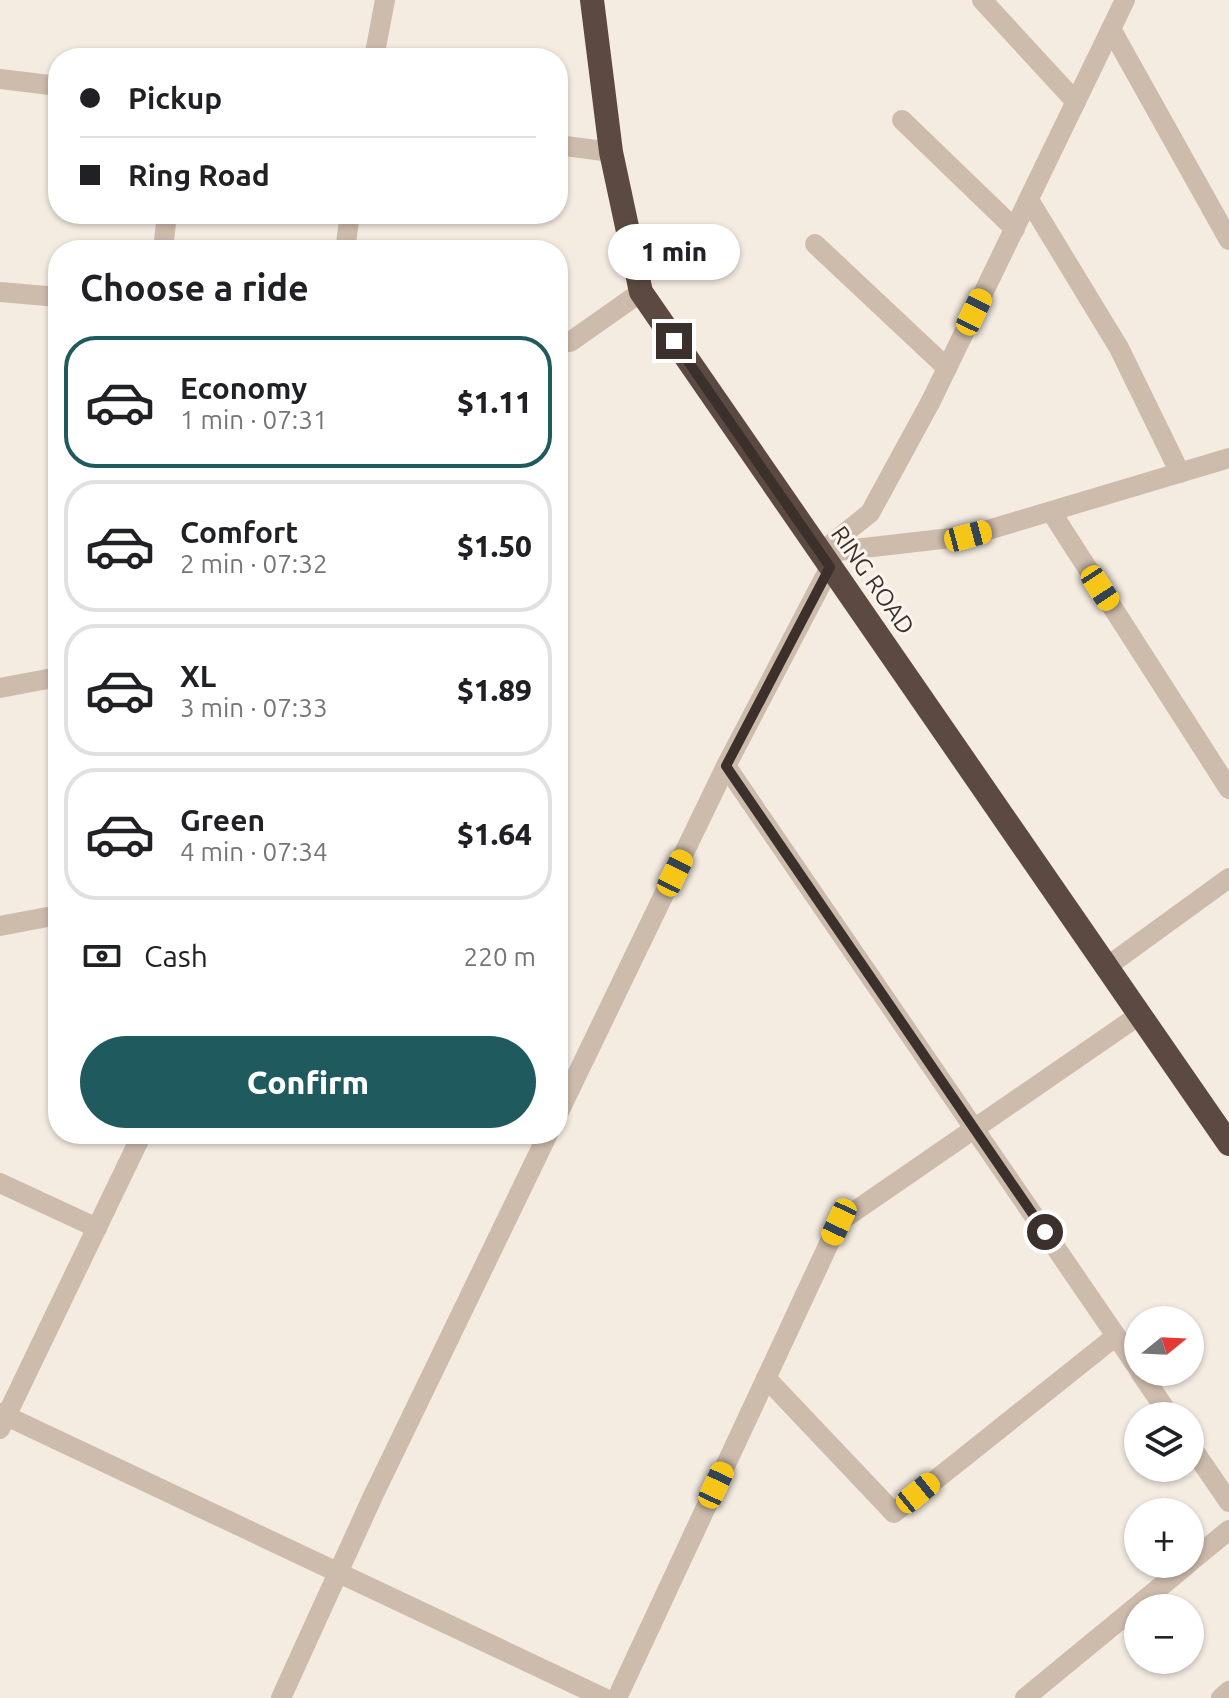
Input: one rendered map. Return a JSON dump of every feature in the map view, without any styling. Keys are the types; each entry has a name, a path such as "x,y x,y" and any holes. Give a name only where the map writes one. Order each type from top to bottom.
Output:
{"highway":[{"name":"RING ROAD","path":"592,0 611,152 641,292 1229,1144"}],"street":[{"path":"376,48 385,0"},
{"path":"982,0 1076,102"},
{"path":"568,1093 825,560 870,513 947,368 1125,0"},
{"path":"1111,29 1229,240"},
{"path":"0,79 48,85"},
{"path":"902,120 1015,229"},
{"path":"568,146 611,152"},
{"path":"1029,200 1119,348 1180,473"},
{"path":"815,244 947,368"},
{"path":"0,292 48,296"},
{"path":"568,342 641,292"},
{"path":"825,560 968,536 1229,458"},
{"path":"1052,513 1229,789"},
{"path":"0,688 48,679"},
{"path":"726,766 1124,1348"},
{"path":"1105,968 1229,878"},
{"path":"0,926 48,917"},
{"path":"617,1698 839,1222 1138,1016"},
{"path":"137,1144 2,1419 338,1572 604,1698"},
{"path":"281,1698 373,1496 543,1144"},
{"path":"0,1183 97,1228"},
{"path":"766,1378 894,1513 1116,1336"},
{"path":"1204,1465 1229,1502"},
{"path":"1204,1551 1229,1530"},
{"path":"1025,1698 1171,1578"},
{"path":"1221,1698 1229,1691"}],"route":[{"path":"674,341 830,567 726,766 1045,1232"}]}
